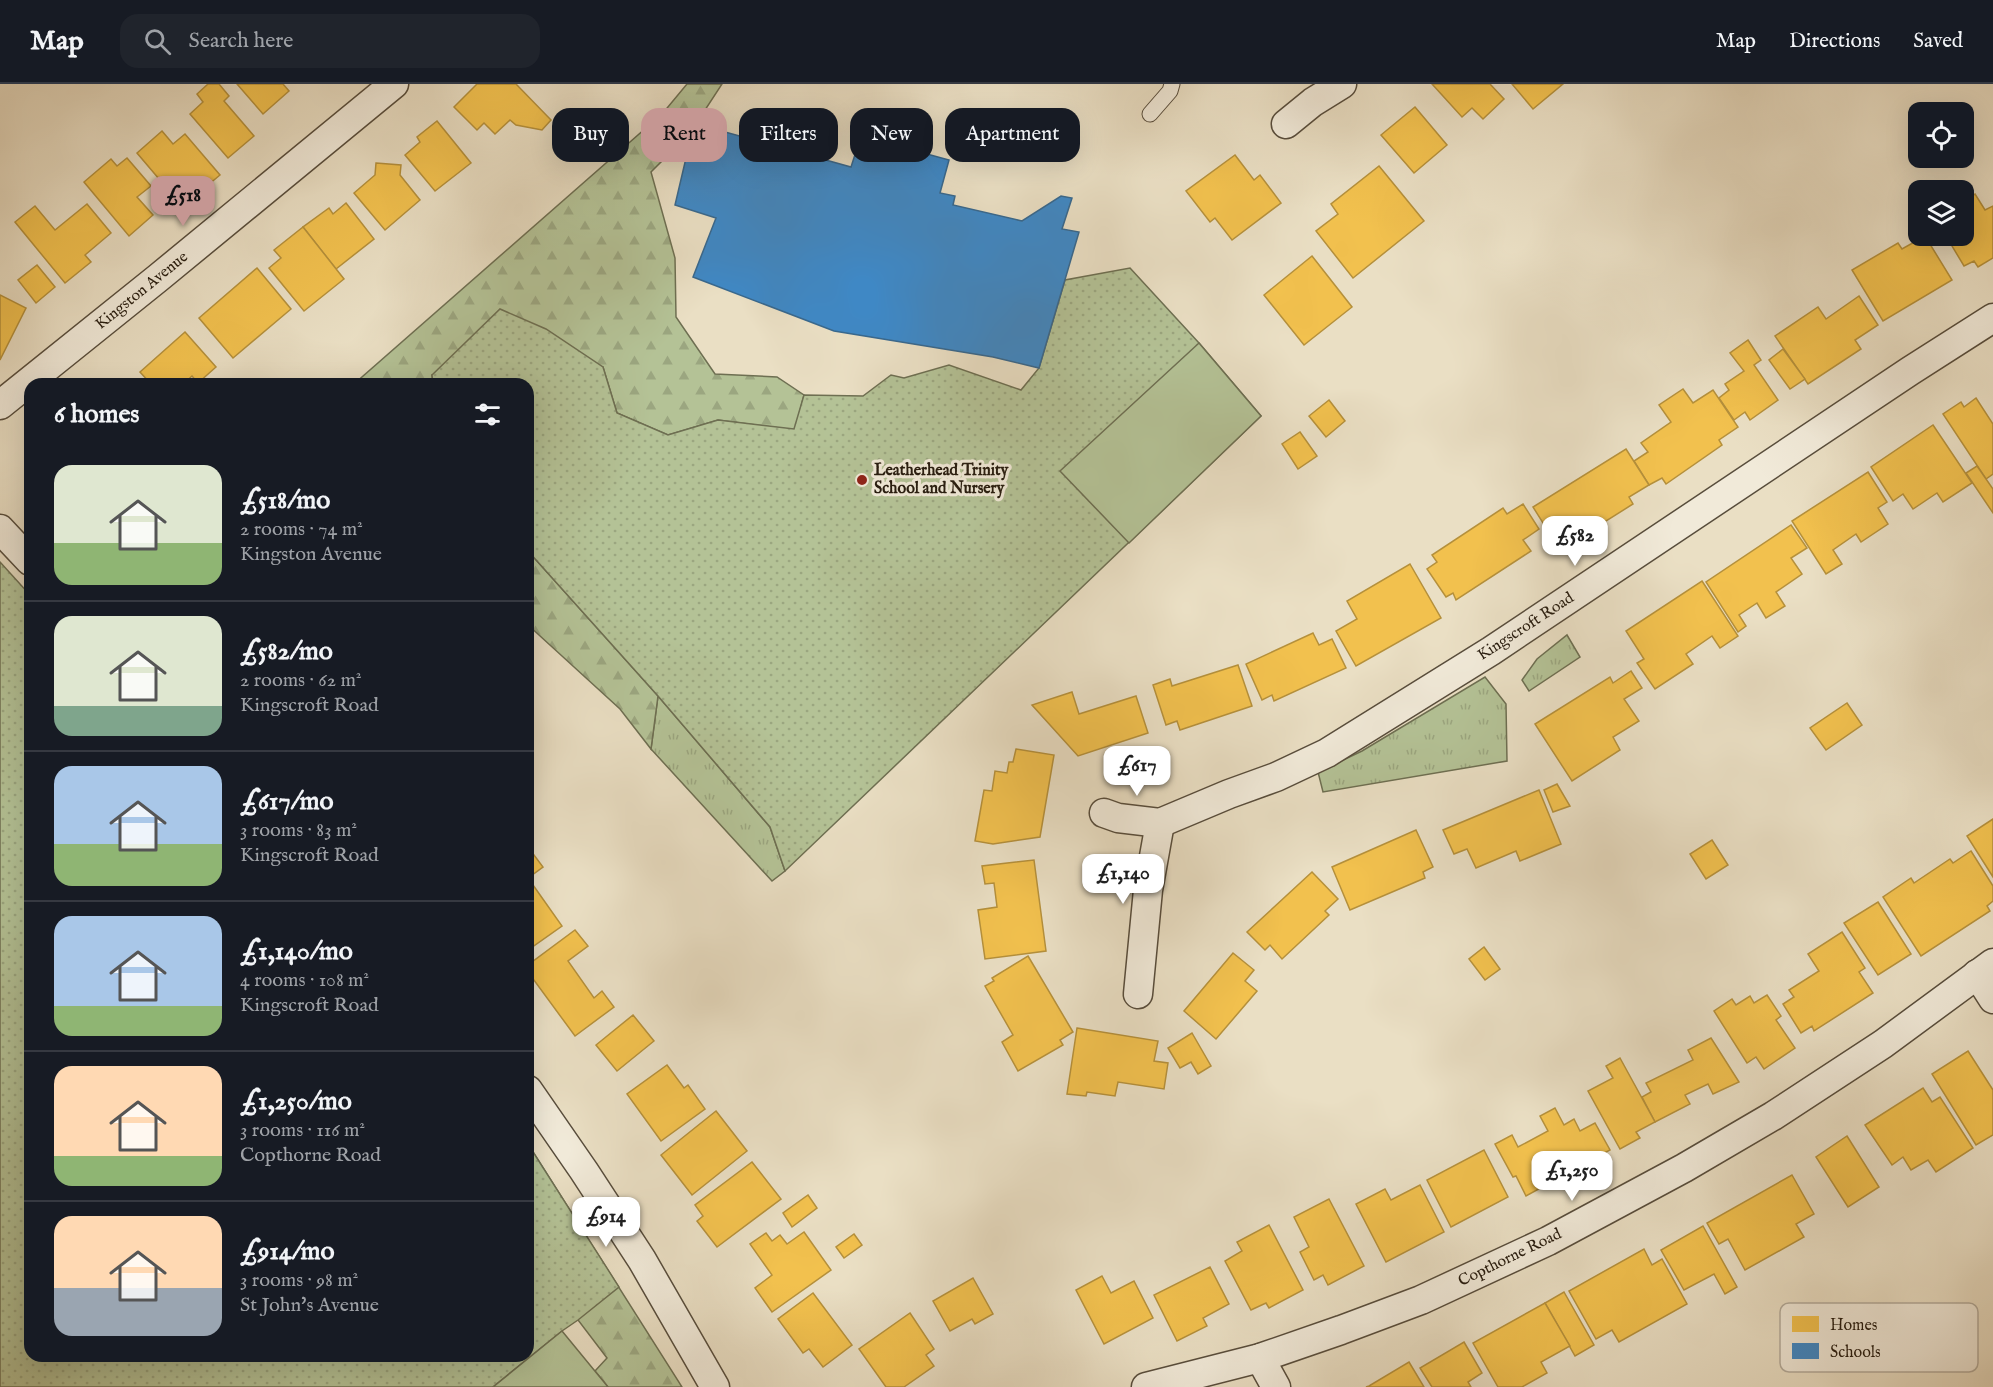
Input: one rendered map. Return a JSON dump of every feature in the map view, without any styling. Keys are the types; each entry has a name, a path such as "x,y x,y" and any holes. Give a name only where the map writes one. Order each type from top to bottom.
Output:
{"street":[{"name":"Kingston Avenue","path":"34,378 394,84"},
{"path":"1286,123 1313,102 1342,84"},
{"name":"Kingscroft Road","path":"1104,813 1118,818 1160,823 1275,777 1327,753 1491,651 1910,370 1993,318"},
{"name":"Kingston Avenue","path":"0,405 24,386"},
{"path":"0,528 24,554"},
{"path":"1138,994 1148,890 1160,823"},
{"path":"1985,968 1993,999"},
{"name":"Copthorne Road","path":"1146,1387 1260,1358 1421,1300 1559,1235 1684,1168 1773,1116 1883,1044 1985,968"},
{"path":"534,1099 642,1260 715,1387"},
{"path":"1260,1358 1276,1387"}],"lane":[{"path":"1150,114 1170,91 1172,84"}],"green space":[{"path":"687,84 722,84 706,108 667,108"},
{"path":"641,132 641,162 661,162 651,172 675,258 676,317 715,374 777,377 804,395 795,430 718,420 668,435 617,413 603,367 432,375 432,378 361,378 607,162 629,162 629,143"},
{"path":"1130,268 1199,343 1261,416 785,871 770,827 658,696 534,558 534,378 432,378 432,375 500,309 546,329 603,367 617,413 668,435 718,420 794,429 804,395 863,396 891,375 904,378 949,365 1021,390 1039,368 1065,280"},
{"path":"1199,343 1261,416 1129,543 1060,471"},
{"path":"534,558 658,696 651,749 620,709 534,630"},
{"path":"0,562 24,588 24,1362 524,1362 493,1387 0,1387"},
{"path":"1567,635 1580,657 1529,691 1522,680 1537,659"},
{"path":"1485,677 1506,704 1507,761 1323,792 1318,772 1362,751"},
{"path":"658,696 770,827 785,871 772,881 651,749"},
{"path":"534,1153 682,1387 608,1387 595,1371 607,1358 578,1320 534,1165"},
{"path":"534,1153 619,1287 534,1354"},
{"path":"562,1331 608,1387 493,1387 524,1362 534,1362 534,1354"}],"building: Homes":[{"path":"208,84 219,84 229,96 224,101 254,136 228,158 190,114 203,102 197,94"},
{"path":"237,84 283,84 289,91 263,114"},
{"path":"477,84 516,84 551,120 542,130 516,125 510,120 495,134 484,123 477,130 454,107"},
{"path":"1432,84 1490,84 1504,99 1483,119 1472,108 1462,117"},
{"path":"1512,84 1563,84 1533,109"},
{"path":"1415,107 1447,145 1414,173 1381,135"},
{"path":"437,121 471,163 435,191 405,155 420,142 417,137"},
{"path":"162,131 173,144 185,134 220,175 202,190 195,183 176,199 137,153"},
{"path":"1235,155 1254,180 1260,175 1281,203 1232,240 1215,218 1210,222 1186,191"},
{"path":"127,158 151,186 137,197 153,215 129,236 84,182 111,159 117,166"},
{"path":"376,163 401,165 400,175 420,200 385,230 354,193 375,175"},
{"path":"1379,166 1424,221 1353,278 1316,231 1338,214 1331,204"},
{"path":"1974,195 1985,210 1993,206 1993,258 1978,267 1974,261 1964,266 1952,246 1974,246"},
{"path":"346,203 374,239 336,269 303,227 329,208 333,214"},
{"path":"87,204 111,233 85,255 91,262 65,283 15,222 35,206 55,230"},
{"path":"303,227 344,279 304,311 269,268 281,258 274,250"},
{"path":"1898,243 1902,249 1908,246 1931,246 1952,280 1883,321 1852,270"},
{"path":"1312,256 1352,307 1304,345 1264,295"},
{"path":"37,265 55,287 36,303 18,280"},
{"path":"257,268 291,309 233,358 199,318"},
{"path":"0,295 26,308 0,360"},
{"path":"1859,296 1878,325 1855,340 1861,349 1808,384 1775,336 1818,307 1826,319"},
{"path":"185,332 216,367 204,378 192,376 190,378 146,378 140,372"},
{"path":"1748,340 1761,360 1754,365 1778,400 1750,420 1745,412 1734,420 1719,398 1729,390 1725,384 1744,371 1730,353"},
{"path":"1783,349 1805,379 1790,389 1769,360"},
{"path":"1683,389 1693,403 1713,390 1738,427 1719,440 1722,445 1666,484 1662,478 1649,485 1634,461 1648,452 1641,443 1671,422 1659,405"},
{"path":"1976,398 1993,424 1993,474 1986,479 1943,414 1961,402 1964,407"},
{"path":"1329,400 1345,421 1326,437 1309,416"},
{"path":"1933,425 1972,483 1943,502 1937,493 1913,509 1903,494 1893,501 1871,467"},
{"path":"1300,432 1317,456 1298,469 1282,444"},
{"path":"1626,449 1649,485 1629,497 1633,504 1560,550 1533,507"},
{"path":"1977,466 1993,489 1993,513 1966,473"},
{"path":"1868,472 1887,502 1878,508 1888,524 1861,542 1856,534 1833,550 1842,564 1826,574 1792,521"},
{"path":"1523,504 1539,529 1523,540 1531,551 1456,600 1453,593 1446,597 1427,569 1437,562 1432,555 1503,508 1507,514"},
{"path":"1791,525 1807,548 1791,558 1802,574 1776,592 1785,606 1766,618 1757,603 1739,615 1746,626 1738,632 1706,582"},
{"path":"1410,564 1441,618 1356,666 1336,631 1357,619 1347,601"},
{"path":"1702,581 1738,636 1720,648 1712,636 1686,654 1693,664 1655,689 1637,663 1644,659 1626,631"},
{"path":"1313,633 1319,645 1332,639 1346,668 1274,701 1272,695 1262,700 1246,664"},
{"path":"1238,665 1252,706 1180,730 1177,721 1166,725 1153,685 1170,679 1172,686"},
{"path":"1631,671 1642,688 1624,699 1639,721 1613,737 1620,750 1572,781 1535,724 1610,677 1613,683"},
{"path":"1072,692 1079,714 1136,696 1148,733 1078,756 1032,705"},
{"path":"1847,703 1862,725 1826,750 1810,728"},
{"path":"1016,749 1054,755 1040,837 993,844 975,841 984,790 992,791 995,771 1007,773 1009,762 1013,762"},
{"path":"1557,784 1570,806 1553,812 1544,790"},
{"path":"1539,790 1561,844 1520,861 1516,851 1476,868 1467,849 1454,854 1443,830"},
{"path":"1993,819 1993,877 1967,836"},
{"path":"1416,830 1433,867 1423,872 1425,878 1350,910 1332,867"},
{"path":"1712,840 1728,865 1706,879 1690,854"},
{"path":"1971,851 1993,886 1993,901 1987,906 1990,911 1921,956 1883,897 1911,878 1914,883 1950,859 1953,863"},
{"path":"534,855 543,867 534,874"},
{"path":"1034,860 1046,951 985,959 978,910 997,907 994,883 985,884 982,866"},
{"path":"1312,872 1338,899 1325,911 1329,915 1282,959 1270,945 1265,950 1247,932"},
{"path":"534,886 562,926 534,946"},
{"path":"1878,902 1911,954 1878,975 1844,923"},
{"path":"575,930 588,946 568,961 594,998 602,991 614,1007 575,1036 534,980 534,961"},
{"path":"1842,932 1865,968 1859,972 1873,993 1814,1031 1812,1026 1801,1033 1783,1004 1794,997 1789,990 1819,971 1808,954"},
{"path":"1484,947 1500,969 1485,980 1469,959"},
{"path":"1233,953 1254,970 1245,981 1257,991 1216,1039 1184,1011"},
{"path":"1028,956 1073,1032 1060,1040 1063,1045 1018,1071 1002,1042 1013,1035 985,986 994,981 992,978"},
{"path":"1767,995 1781,1016 1776,1020 1795,1048 1764,1069 1756,1057 1747,1063 1714,1011 1732,999 1736,1005 1750,996 1754,1003"},
{"path":"633,1015 654,1041 617,1071 596,1045"},
{"path":"1077,1028 1158,1041 1154,1061 1168,1063 1164,1089 1118,1082 1115,1096 1087,1092 1086,1096 1067,1094"},
{"path":"1192,1033 1211,1066 1198,1074 1191,1062 1180,1068 1168,1048"},
{"path":"1711,1038 1739,1082 1713,1094 1708,1084 1685,1095 1690,1104 1655,1122 1642,1097 1651,1092 1646,1083 1693,1060 1688,1050"},
{"path":"1968,1051 1993,1090 1993,1135 1976,1145 1932,1074"},
{"path":"1620,1058 1655,1122 1636,1132 1640,1138 1620,1149 1588,1091 1613,1078 1606,1066"},
{"path":"667,1065 684,1088 688,1085 705,1109 661,1141 627,1094"},
{"path":"1923,1088 1932,1102 1940,1097 1973,1148 1936,1172 1928,1160 1911,1170 1903,1157 1892,1165 1865,1125"},
{"path":"1555,1108 1564,1125 1574,1119 1580,1131 1595,1123 1610,1150 1526,1196 1495,1144 1512,1135 1518,1147 1548,1131 1540,1116"},
{"path":"716,1111 747,1151 692,1195 661,1155"},
{"path":"1847,1136 1879,1187 1848,1207 1816,1157"},
{"path":"1484,1150 1508,1197 1451,1227 1427,1180"},
{"path":"752,1162 781,1199 717,1247 697,1221 703,1216 695,1205"},
{"path":"1792,1175 1814,1214 1796,1224 1804,1237 1745,1270 1728,1239 1719,1244 1707,1223"},
{"path":"1420,1185 1444,1232 1386,1262 1356,1204 1385,1189 1391,1200"},
{"path":"808,1195 817,1208 792,1227 783,1213"},
{"path":"1329,1199 1364,1266 1328,1285 1323,1275 1314,1280 1300,1252 1309,1247 1294,1217"},
{"path":"1269,1225 1303,1290 1269,1308 1266,1303 1251,1310 1225,1261 1242,1251 1237,1242"},
{"path":"1703,1226 1737,1287 1725,1294 1714,1274 1684,1290 1661,1250"},
{"path":"804,1232 831,1270 772,1312 755,1288 772,1275 750,1244 766,1233 772,1241 780,1235 787,1244"},
{"path":"854,1234 862,1245 844,1258 836,1247"},
{"path":"1644,1249 1652,1265 1662,1259 1687,1304 1619,1342 1612,1330 1596,1339 1569,1291"},
{"path":"1210,1267 1229,1304 1203,1318 1207,1326 1177,1341 1154,1295"},
{"path":"1102,1276 1111,1293 1134,1281 1153,1318 1104,1344 1076,1290"},
{"path":"973,1278 993,1314 975,1324 972,1319 950,1331 933,1301"},
{"path":"1564,1292 1594,1345 1575,1356 1545,1303"},
{"path":"813,1293 852,1345 823,1367 809,1349 803,1353 778,1319"},
{"path":"1545,1303 1570,1346 1541,1362 1547,1373 1522,1387 1498,1387 1473,1343"},
{"path":"910,1313 934,1349 926,1355 934,1366 904,1387 886,1387 859,1349"},
{"path":"1464,1342 1482,1373 1468,1382 1471,1387 1432,1387 1420,1368"},
{"path":"1409,1362 1424,1387 1366,1387 1369,1386"}],"building: Schools":[{"path":"727,133 739,136 739,162 833,162 851,167 853,162 933,162 933,156 945,159 945,162 948,162 940,193 955,196 953,205 1022,221 1061,196 1072,198 1062,229 1079,232 1039,368 993,357 834,331 693,277 716,218 675,205 685,162 727,162"}],"place":[{"name":"Leatherhead Trinity School and Nursery","path":"862,480"}]}
